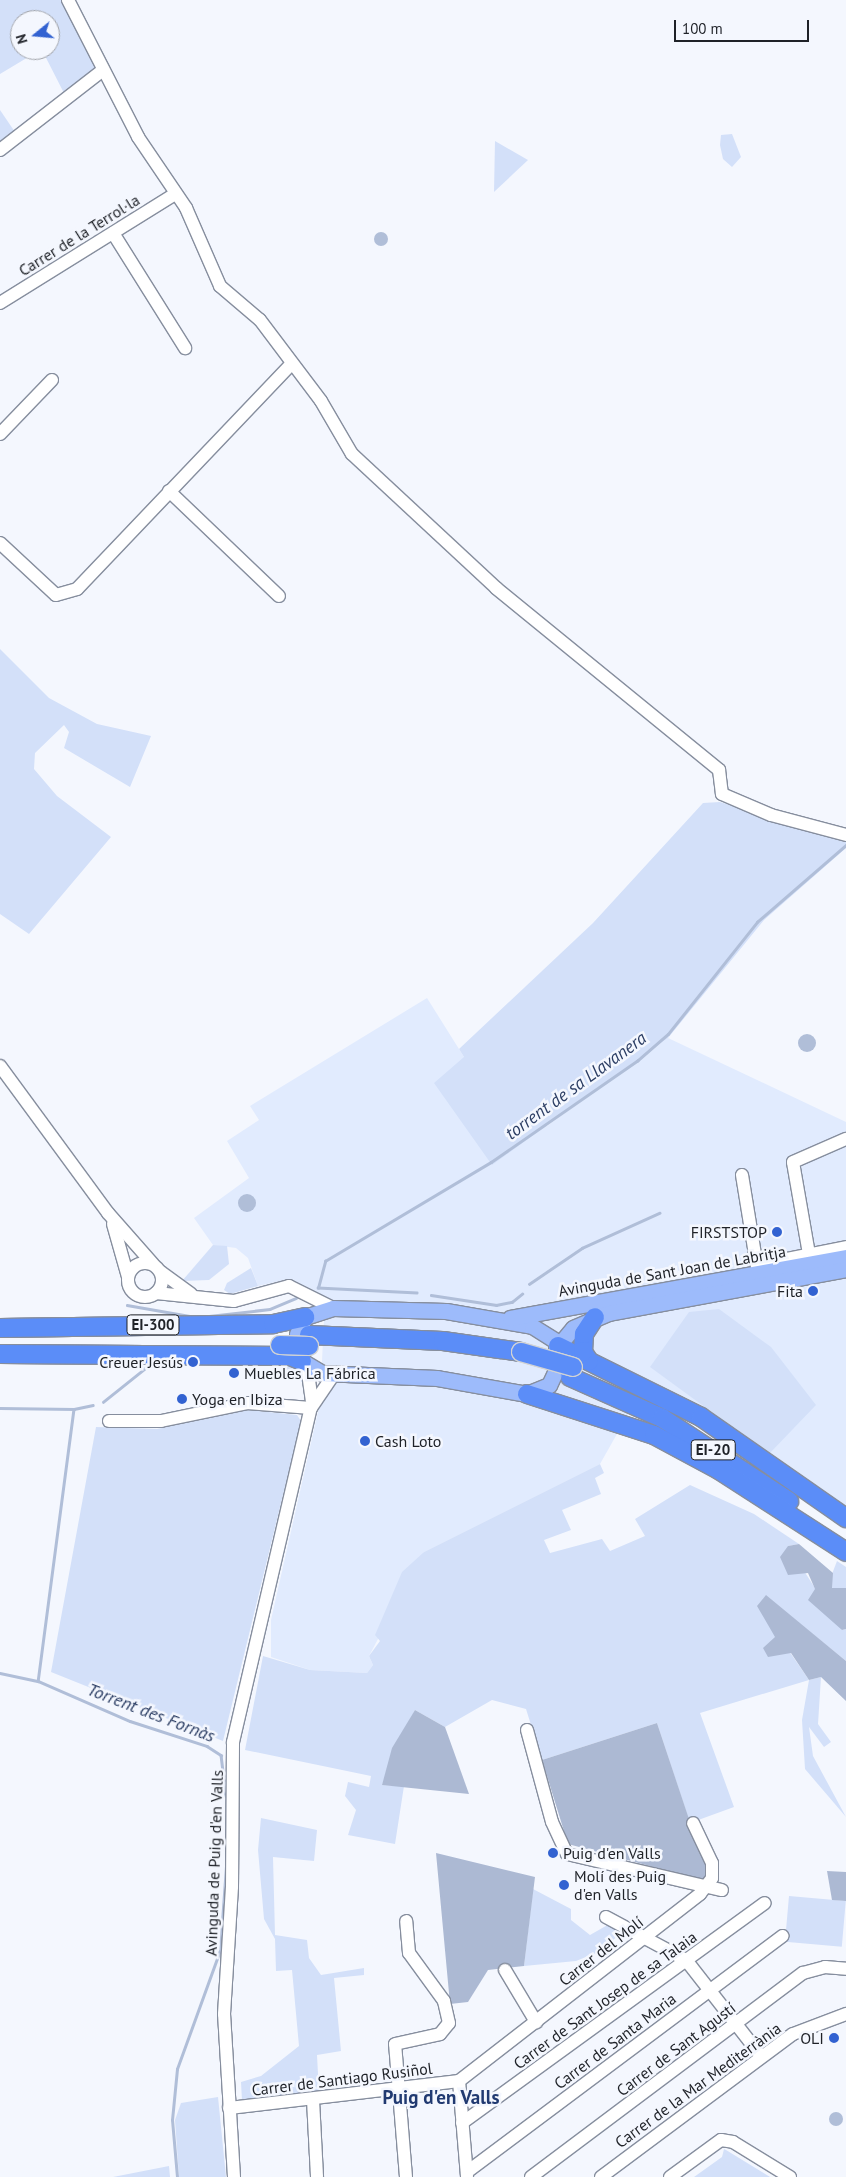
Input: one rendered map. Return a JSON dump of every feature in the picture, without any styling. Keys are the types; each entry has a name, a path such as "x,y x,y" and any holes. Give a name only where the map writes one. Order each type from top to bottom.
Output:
{"highway":[{"name":"EI-300","path":"0,1328 273,1324 306,1316"},
{"path":"577,1368 583,1352 584,1334 595,1317"},
{"name":"EI-20","path":"0,1336 280,1340 307,1352 441,1352 520,1358 577,1368 667,1409 846,1529"},
{"name":"EI-20","path":"0,1345 280,1340"},
{"path":"558,1346 577,1368 701,1417 846,1518"},
{"name":"EI-300","path":"0,1354 290,1356 307,1352"},
{"name":"EI-20","path":"577,1368 626,1399 686,1432 846,1540"},
{"path":"527,1394 654,1436 719,1470 846,1552"}],"main road":[{"name":"Avinguda de Sant Joan de Labritja","path":"504,1319 757,1269 846,1257"},
{"name":"Avinguda de Sant Joan de Labritja","path":"558,1346 573,1328 595,1317 843,1271"},
{"name":"EI-300","path":"306,1316 333,1308 424,1309 504,1319 544,1330 558,1346"},
{"path":"306,1316 297,1334 307,1352"},
{"path":"527,1394 543,1390 552,1380 558,1346"},
{"name":"EI-300","path":"307,1352 334,1374 437,1378 527,1394"}],"street":[{"path":"68,0 138,137 175,194 226,296 253,312 291,364 321,400 352,454 496,588 719,770 722,794 771,815 846,835"},
{"path":"0,150 103,70"},
{"name":"Carrer de la Terrol·la","path":"0,303 175,194"},
{"path":"114,233 185,348"},
{"path":"0,543 50,591 68,594 291,364"},
{"path":"0,434 52,380"},
{"path":"169,491 279,596"},
{"path":"0,1066 108,1212 157,1268 193,1295"},
{"path":"809,1254 793,1162 846,1139"},
{"path":"742,1175 757,1269"},
{"path":"108,1212 128,1277 137,1294 193,1295 219,1302 278,1286 305,1292 333,1308"},
{"name":"Avinguda de Sant Joan de Labritja","path":"757,1269 809,1254 846,1247"},
{"path":"128,1277 135,1265 157,1268"},
{"path":"156,1293 157,1268"},
{"path":"305,1292 306,1316"},
{"name":"Avinguda de Puig d'en Valls","path":"234,2177 224,2014 232,1887 233,1742 311,1408 307,1352"},
{"name":"Avinguda de Puig d'en Valls","path":"311,1408 334,1374"},
{"path":"109,1421 160,1420 247,1403 311,1408"},
{"path":"527,1730 549,1814 567,1854 656,1872 703,1889 722,1890"},
{"name":"Carrer del Molí","path":"459,2081 644,1938 703,1889 712,1878 712,1862 693,1823"},
{"name":"Carrer de Sant Josep de sa Talaia","path":"462,2123 765,1903"},
{"path":"606,1917 686,1960 761,2056"},
{"path":"406,1922 409,1953 444,2002 449,2023 440,2034 395,2044 402,2089 406,2177"},
{"name":"Carrer de Santa Maria","path":"467,2175 783,1936"},
{"name":"Carrer de Sant Agustí","path":"531,2177 807,1970 846,1969"},
{"path":"505,1970 536,2022"},
{"name":"Carrer de la Mar Mediterrània","path":"601,2177 793,2034 846,2014"},
{"path":"459,2081 467,2175"},
{"name":"Carrer de Santiago Rusiñol","path":"229,2108 313,2100 459,2081"},
{"path":"313,2100 317,2177"},
{"path":"670,2177 722,2140 733,2142 790,2177"}],"shaded area":[{"path":"0,0 64,0 97,66 66,97 47,60 60,60 60,10 10,10 10,60 23,60 0,74"},
{"path":"0,110 17,135 0,143"},
{"path":"732,134 741,157 732,167 723,159 720,145 721,135"},
{"path":"495,141 528,160 494,192"},
{"path":"378,232 384,232 388,239 384,246 378,246 374,242 374,236"},
{"path":"0,649 49,698 97,724 151,736 130,787 64,748 69,732 64,725 35,753 34,769 57,796 111,837 29,934 0,914"},
{"path":"720,802 846,842 846,848 764,920 668,1038 492,1165 434,1083 464,1057 459,1049 593,923 703,803"},
{"path":"427,998 464,1057 547,1126 668,1038 846,1122 846,1509 710,1414 648,1379 600,1464 424,1552 369,1656 373,1665 367,1673 310,1670 271,1657 271,1620 320,1403 325,1298 289,1279 258,1286 248,1258 236,1248 213,1245 194,1218 249,1178 227,1141 259,1120 250,1106"},
{"path":"807,1034 813,1037 816,1043 813,1049 807,1052 801,1049 798,1043 801,1037"},
{"path":"247,1194 253,1197 256,1203 253,1209 247,1212 241,1209 238,1203 241,1197"},
{"path":"213,1245 227,1246 229,1264 209,1280 182,1281"},
{"path":"251,1268 258,1286 230,1294 224,1290 227,1283"},
{"path":"719,1309 771,1347 816,1405 769,1454 650,1367 689,1312"},
{"path":"282,1362 293,1367 305,1384 289,1373 281,1378"},
{"path":"249,1410 297,1415 301,1421 223,1741 51,1672 96,1427 157,1429"},
{"path":"600,1464 604,1473 595,1478 601,1494 562,1510 571,1530 544,1540 550,1553 602,1539 610,1551 645,1536 635,1519 690,1485 754,1514 799,1544 788,1546 842,1630 846,1629 846,1661 766,1596 758,1606 809,1680 700,1713 734,1807 690,1823 657,1723 542,1760 526,1709 492,1700 445,1727 415,1710 382,1785 404,1786 395,1844 348,1835 356,1810 345,1796 348,1782 369,1787 371,1776 245,1750 263,1656 310,1670 367,1673 373,1665 369,1656 380,1641 375,1635 402,1572 424,1552"},
{"path":"799,1544 833,1573 832,1588 846,1588 846,1629 842,1630 808,1600 815,1589 808,1573 788,1575 780,1557 788,1546"},
{"path":"837,1561 846,1567 846,1588 832,1588 829,1582"},
{"path":"766,1595 846,1661 846,1701 821,1677 809,1680 791,1653 768,1657 763,1648 775,1637 757,1606"},
{"path":"821,1677 818,1724 831,1742 824,1747 809,1727 813,1756 846,1817 805,1769 802,1720 809,1680"},
{"path":"415,1710 445,1727 469,1794 382,1785 392,1748"},
{"path":"657,1723 693,1831 711,1864 709,1882 568,1844 542,1760"},
{"path":"261,1818 317,1830 314,1861 273,1857 275,1935 307,1940 309,1958 321,1975 364,1968 364,1975 334,1978 341,2051 317,2055 319,2093 242,2101 241,2082 261,2076 299,2046 292,1970 276,1971 275,1939 264,1919 258,1850"},
{"path":"436,1853 535,1877 524,1966 488,1970 468,2002 450,2004"},
{"path":"827,1871 846,1872 846,1901 832,1900"},
{"path":"533,1889 571,1909 571,1920 590,1935 611,1923 622,1932 601,1951 576,1961 524,1966"},
{"path":"789,1896 846,1901 842,1947 785,1942"},
{"path":"218,2097 226,2177 179,2177 175,2120 181,2103"},
{"path":"836,2112 841,2114 843,2119 841,2124 836,2126 831,2124 829,2119 831,2114"},
{"path":"724,2149 770,2177 694,2177 722,2157"},
{"path":"169,2166 170,2177 113,2177"}],"waterway":[{"name":"torrent de sa Llavanera","path":"417,1293 318,1288 325,1261 491,1162 637,1061 668,1034 757,922 846,845"},
{"path":"529,1284 582,1248 659,1213"},
{"path":"431,1295 496,1305 512,1302 522,1294"},
{"name":"torrent de sa Llavanera","path":"200,1317 270,1309 296,1298"},
{"path":"127,1305 195,1317"},
{"name":"torrent de sa Llavanera","path":"103,1402 153,1362"},
{"path":"0,1408 74,1409 93,1405"},
{"name":"Torrent des Fornàs","path":"74,1409 38,1681 130,1721 207,1746 221,1755 226,1796"},
{"path":"0,1673 38,1681"},
{"name":"Torrent des Fornàs","path":"177,2177 172,2120 177,2069 220,1950 226,1867"}],"place":[{"name":"FIRSTSTOP","path":"777,1232"},
{"name":"Fita","path":"813,1291"},
{"name":"Creuer Jesús","path":"193,1362"},
{"name":"Muebles La Fábrica","path":"234,1373"},
{"name":"Yoga en Ibiza","path":"182,1399"},
{"name":"Cash Loto","path":"365,1441"},
{"name":"Puig d'en Valls","path":"553,1853"},
{"name":"Molí des Puig d'en Valls","path":"564,1885"},
{"name":"OLI","path":"834,2038"}],"district":[{"name":"Puig d'en Valls","path":"441,2098"}]}
